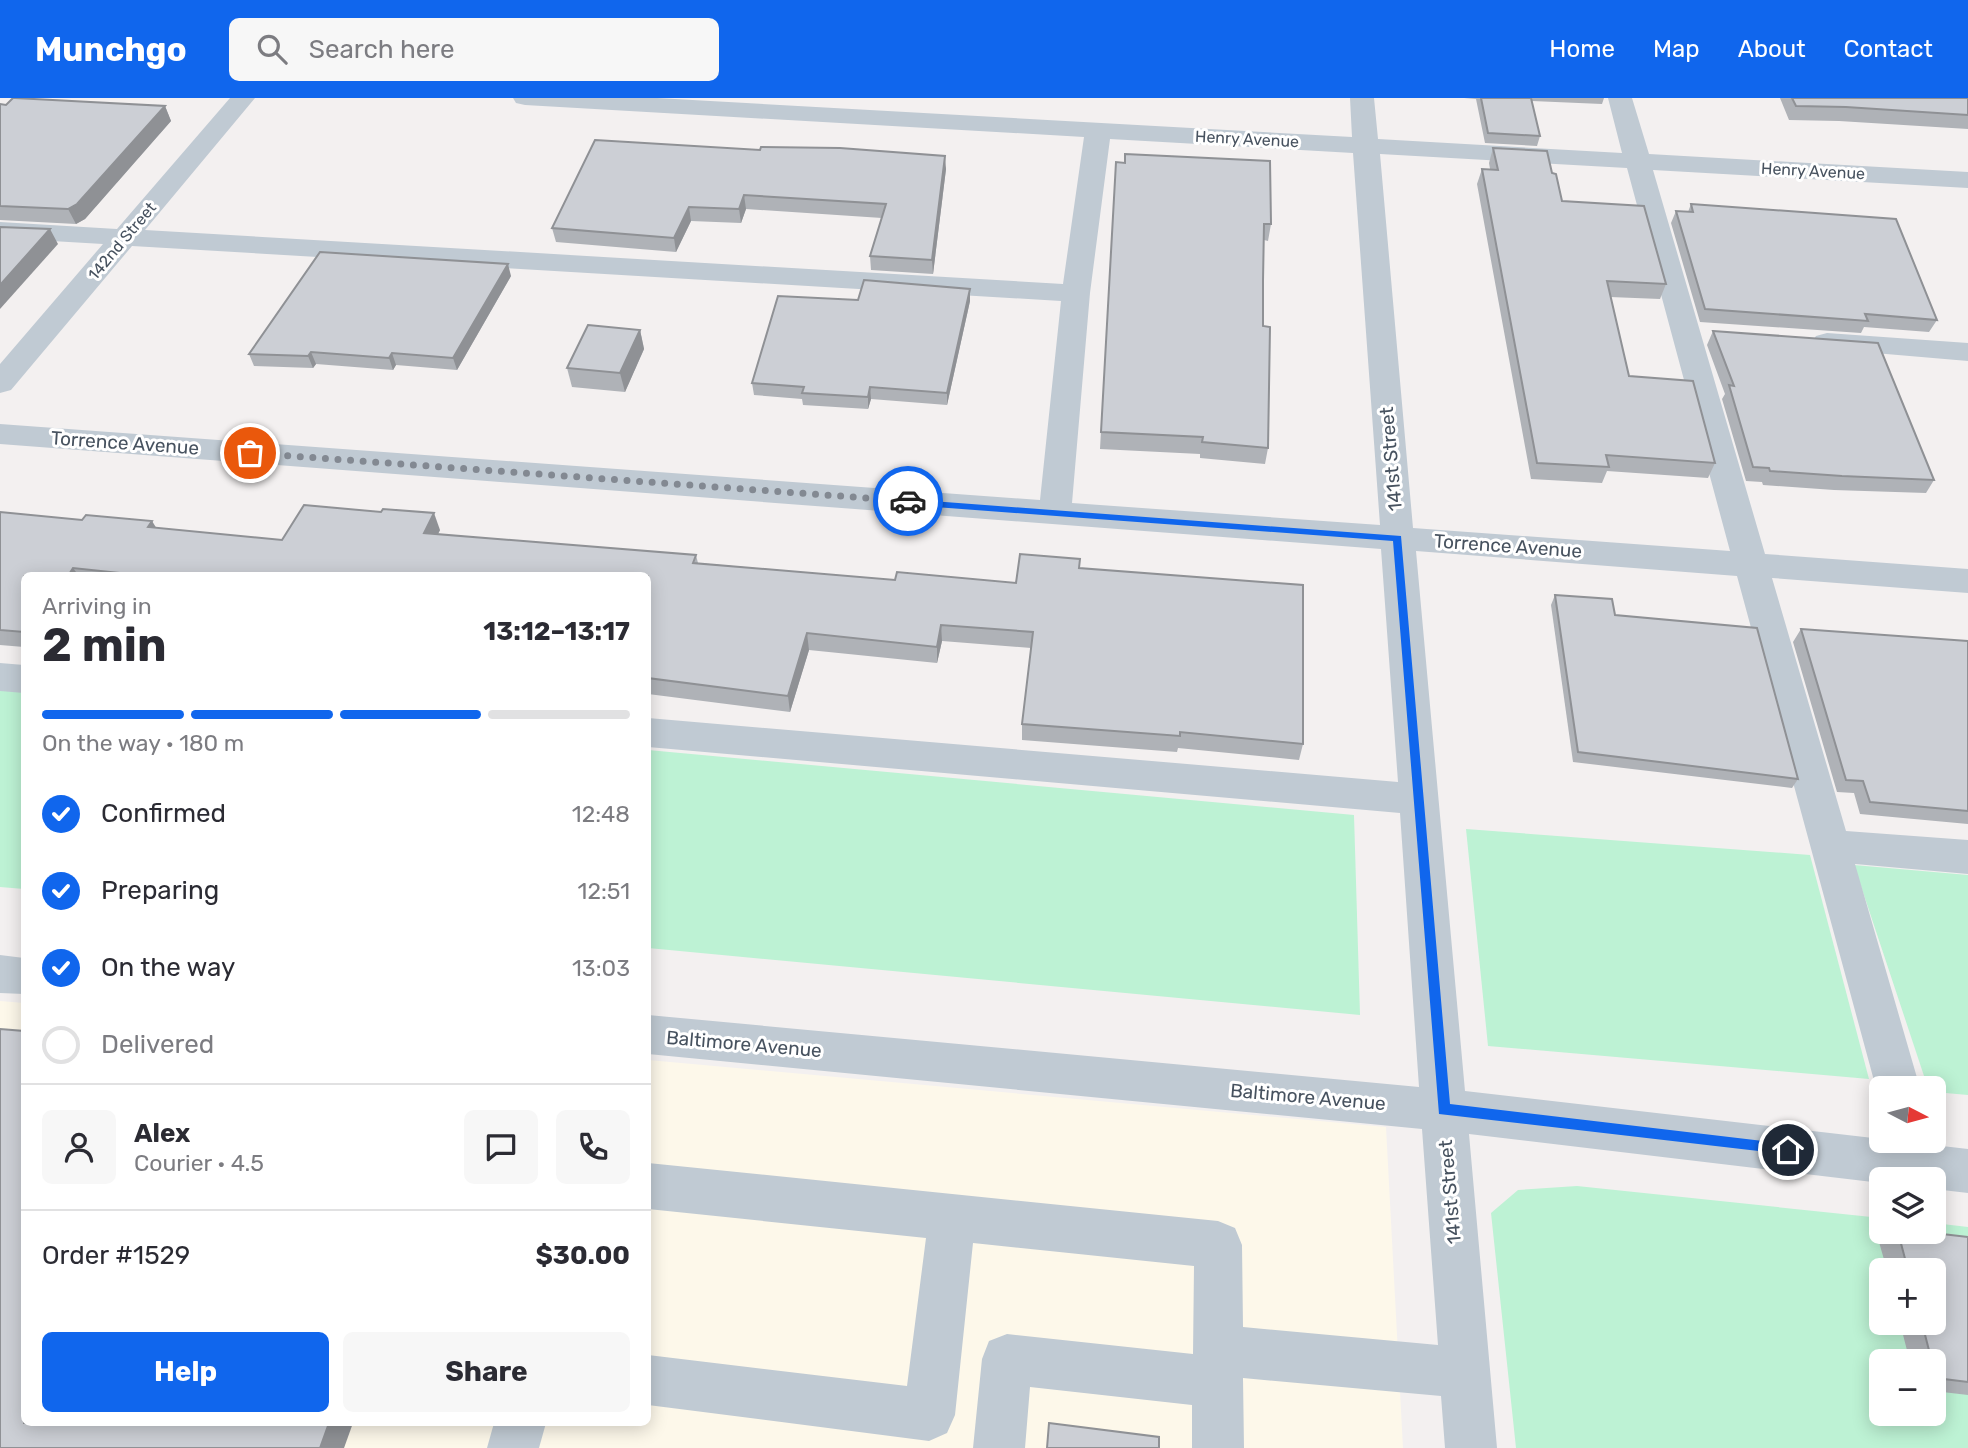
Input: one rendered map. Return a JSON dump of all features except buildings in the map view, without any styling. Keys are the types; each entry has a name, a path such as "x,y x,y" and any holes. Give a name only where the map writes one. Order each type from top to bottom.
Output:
{"street":[{"name":"142nd Street","path":"0,383 243,98"},
{"name":"Henry Avenue","path":"525,98 1968,180"},
{"name":"141st Street","path":"1362,98 1471,1448"},
{"path":"1620,98 1638,162 1699,333 1751,565 1895,1076"},
{"path":"1055,512 1076,293 1098,131"},
{"path":"0,230 1076,293"},
{"path":"1793,340 1968,352"},
{"name":"Torrence Avenue","path":"0,434 1968,581"},
{"path":"0,677 21,679"},
{"path":"651,733 1419,799"},
{"path":"1830,846 1968,857"},
{"path":"0,974 21,976"},
{"name":"Baltimore Avenue","path":"651,1035 1869,1149"},
{"name":"Baltimore Avenue","path":"1917,1153 1968,1171"},
{"path":"651,1186 1218,1245 1218,1448"},
{"path":"651,1380 929,1415 952,1219"},
{"path":"999,1448 1007,1359 1465,1373"},
{"path":"513,1448 519,1426"}],"shaded area":[{"path":"0,1001 21,1003 21,1426 651,1426 651,1060 1386,1127 1403,1448 0,1448"}],"green space":[{"path":"0,690 21,692 21,889 0,887"},
{"path":"651,750 1354,815 1360,1015 651,948"},
{"path":"1466,829 1810,855 1869,1079 1488,1046"},
{"path":"1854,865 1968,875 1968,1095 1946,1093 1946,1076 1924,1076"},
{"path":"1577,1186 1869,1217 1869,1244 1946,1244 1946,1224 1968,1227 1968,1448 1516,1448 1491,1213 1518,1190"}],"way so far":[{"path":"250,453 908,501"}],"route":[{"path":"908,501 1397,538 1444,1110 1788,1150"}]}
